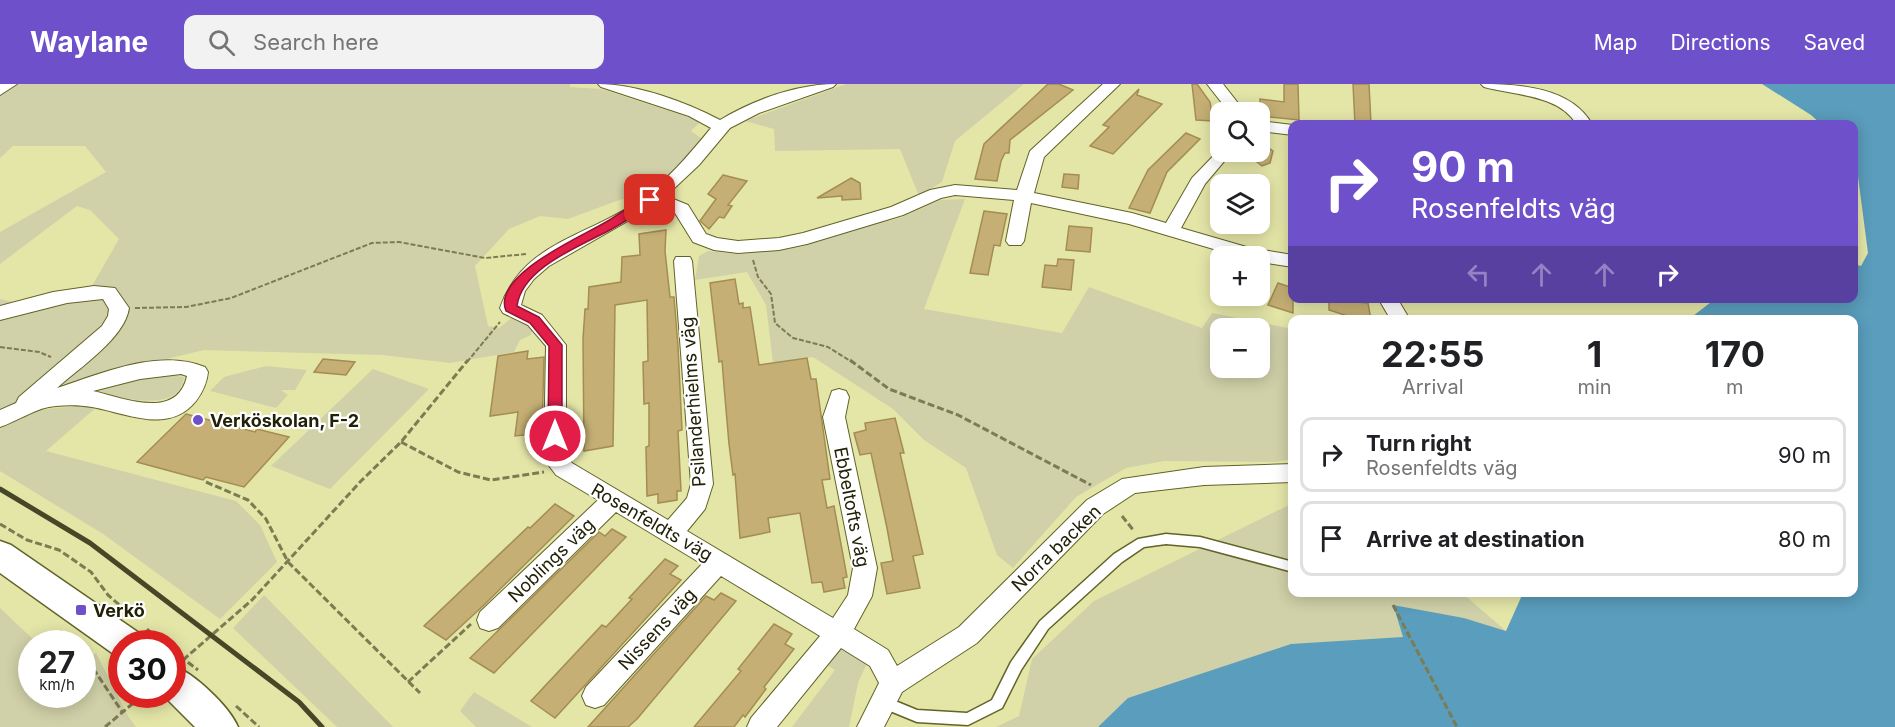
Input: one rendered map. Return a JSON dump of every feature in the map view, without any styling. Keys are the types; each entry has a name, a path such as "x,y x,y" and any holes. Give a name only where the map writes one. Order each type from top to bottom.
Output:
{"main road":[{"path":"0,555 133,627"},
{"path":"186,691 220,727"}],"street":[{"path":"0,90 9,84"},
{"path":"606,84 695,113 720,127"},
{"path":"564,469 555,459 556,345 535,320 510,308 512,294 544,261 650,200 701,153 707,141 720,127 751,111 828,84"},
{"path":"1015,241 1024,196 1036,155 1112,84"},
{"path":"1215,84 1230,102"},
{"path":"1489,84 1541,95 1562,103 1578,113 1582,120"},
{"path":"1270,127 1288,129"},
{"path":"1170,231 1198,182 1215,162"},
{"path":"650,200 669,202 682,209 699,238 714,244 749,246 779,244 807,238 897,211 936,194 955,190 974,190 1024,196 1132,219 1249,254 1288,260"},
{"name":"Psilanderhielms väg","path":"671,533 697,502 702,484 683,261"},
{"path":"0,313 51,299 91,292 108,293 118,309 118,316 109,331 8,415"},
{"path":"8,415 52,398 121,377 183,367 198,372 198,384 190,394 178,404 161,412 85,398 52,398"},
{"name":"Ebbeltofts väg","path":"760,727 837,632 858,599 864,584 865,568 834,417 839,397"},
{"name":"Rosenfeldts väg","path":"564,469 879,658 888,693"},
{"name":"Norra backen","path":"870,727 888,693 968,635 1095,507 1130,485 1204,476 1274,476 1288,474"},
{"name":"Noblings väg","path":"489,620 613,500"},
{"name":"Nissens väg","path":"594,696 719,562"}],"lane":[{"path":"888,693 917,716 968,719 997,704 1016,666 1044,625 1118,558 1142,542 1166,539 1200,542 1288,566"}],"path":[{"path":"118,309 188,306 241,295 306,270 342,252 373,243 399,242 440,252 485,258 520,253 544,261"},
{"path":"749,246 758,277 771,294 775,323 793,338 828,347 856,364 889,389 958,415 1091,485"},
{"path":"186,666 252,600 361,481 401,442 463,369 510,308"},
{"path":"0,347 39,352 69,366"},
{"path":"401,442 458,472 491,480 564,469"},
{"path":"206,482 248,500 266,519 288,562 420,693"},
{"path":"1122,516 1142,542"},
{"path":"0,524 27,540 59,550 91,572 133,627"},
{"path":"1393,605 1457,727"},
{"path":"408,682 476,619 489,620"},
{"path":"96,673 123,713"},
{"path":"105,727 130,708"}],"green space":[{"path":"0,84 570,84 570,87 601,89 701,121 691,131 701,138 691,155 640,203 622,199 568,219 540,216 509,229 475,266 488,326 499,328 513,317 533,327 531,335 520,340 514,352 450,363 382,355 204,350 137,366 0,411 0,299 14,302 92,286 119,239 90,210 77,206 0,264 0,232 106,172 85,146 13,146 0,158"},
{"path":"846,84 1024,84 955,141 942,182 919,196 900,149 775,151 774,129 745,121"},
{"path":"965,199 924,309 1062,333 1089,287 1202,328 1212,313 1237,318 1210,318 1210,378 1270,378 1270,324 1288,328 1288,460 1275,462 1164,461 1126,468 1076,497 1013,568 997,555 966,468 924,440 893,409 813,357 773,363 766,305 747,272 695,280 699,256 708,251 738,254 801,247 841,232 900,218 940,200"},
{"path":"266,366 307,370 295,390 281,390 288,395 276,408 210,391 224,377"},
{"path":"373,369 429,389 330,489 271,466"},
{"path":"171,375 184,377 180,389 172,396 160,400 147,401 119,397 96,390 117,382"},
{"path":"98,406 46,451 236,501 260,525 277,562 220,619 103,534 0,471 0,429 11,421 47,409"},
{"path":"1288,505 1288,597 1467,597 1506,631 1464,618 1393,606 1403,637 1338,727 996,727 1019,716 1032,659 1094,601"},
{"path":"264,595 393,727 337,727 233,628"},
{"path":"0,608 23,630 18,630 18,708 96,708 96,653 108,677 108,708 124,708 136,727 0,727"},
{"path":"843,649 867,663 858,683 849,727 792,727 835,670 820,661 832,650"},
{"path":"474,692 532,727 476,727 460,711"}],"water":[{"path":"1762,84 1895,84 1895,727 1098,727 1128,698 1291,644 1403,637 1393,605 1464,618 1506,631 1521,597 1858,597 1858,315 1694,315 1710,303 1858,303 1858,265 1861,266 1868,253 1858,177 1858,120 1817,120"}],"building":[{"path":"1048,84 1059,84 1073,90 1010,140 1009,153 1005,153 1001,161 997,181 975,179 984,144"},
{"path":"1192,84 1197,84 1210,102 1210,121 1196,120"},
{"path":"1284,84 1298,84 1299,120 1270,117 1270,102 1260,102 1260,99 1284,102"},
{"path":"1353,84 1369,84 1371,120 1355,120"},
{"path":"1139,89 1137,95 1162,104 1113,154 1090,146 1109,127 1103,125"},
{"path":"1186,133 1200,139 1167,172 1150,213 1129,208 1148,170"},
{"path":"1270,149 1273,151 1270,163 1262,166 1257,162 1270,162"},
{"path":"1064,174 1079,175 1078,189 1062,187"},
{"path":"723,175 747,181 728,205 732,206 724,218 719,217 709,229 700,221 716,199 708,194"},
{"path":"851,178 860,183 861,199 842,200 842,196 817,198"},
{"path":"984,211 1007,214 1000,246 994,245 988,275 970,273"},
{"path":"1069,226 1092,228 1090,252 1066,250"},
{"path":"666,230 665,251 670,297 674,297 678,346 682,430 678,431 681,491 677,491 677,500 658,503 658,494 647,496 646,447 649,446 649,403 644,404 643,362 648,361 647,300 615,305 613,446 584,451 583,339 589,287 621,282 622,257 640,255 639,234"},
{"path":"1058,259 1074,260 1071,290 1042,287 1045,265 1057,266"},
{"path":"735,279 739,304 743,303 743,308 750,307 759,365 807,358 811,379 816,379 830,479 822,480 827,508 834,506 847,577 843,578 845,588 824,592 822,582 812,583 800,513 768,518 770,532 740,538 722,361 719,362 710,283"},
{"path":"1278,283 1288,286 1288,303 1293,303 1293,313 1270,306"},
{"path":"1329,303 1368,303 1370,315 1344,315 1329,310"},
{"path":"528,351 527,359 544,357 542,433 515,436 518,412 490,416 498,356"},
{"path":"323,359 355,362 346,375 314,372"},
{"path":"186,414 255,432 257,429 289,437 244,487 206,477 203,480 137,462"},
{"path":"895,418 904,453 900,453 923,554 913,556 920,588 887,594 881,563 893,561 887,528 871,453 860,455 854,433 866,430 865,423"},
{"path":"555,504 574,516 484,605 446,640 424,626 528,527 530,528"},
{"path":"612,529 626,537 494,673 470,658 599,532 605,536"},
{"path":"665,559 678,566 670,574 681,580 555,718 531,701 602,625 606,627"},
{"path":"721,593 736,601 637,719 628,727 588,727 706,596 714,600"},
{"path":"774,624 792,634 785,644 794,649 764,687 766,689 745,717 743,715 734,727 694,727 741,671 738,669"}],"railway":[{"path":"0,489 90,543 299,702 322,727"}],"place":[{"name":"Verköskolan, F-2","path":"198,420"},
{"name":"Verkö","path":"81,610"}],"route":[{"path":"555,436 556,345 535,320 510,308 512,294 530,273 552,255 609,226 650,200"}]}
